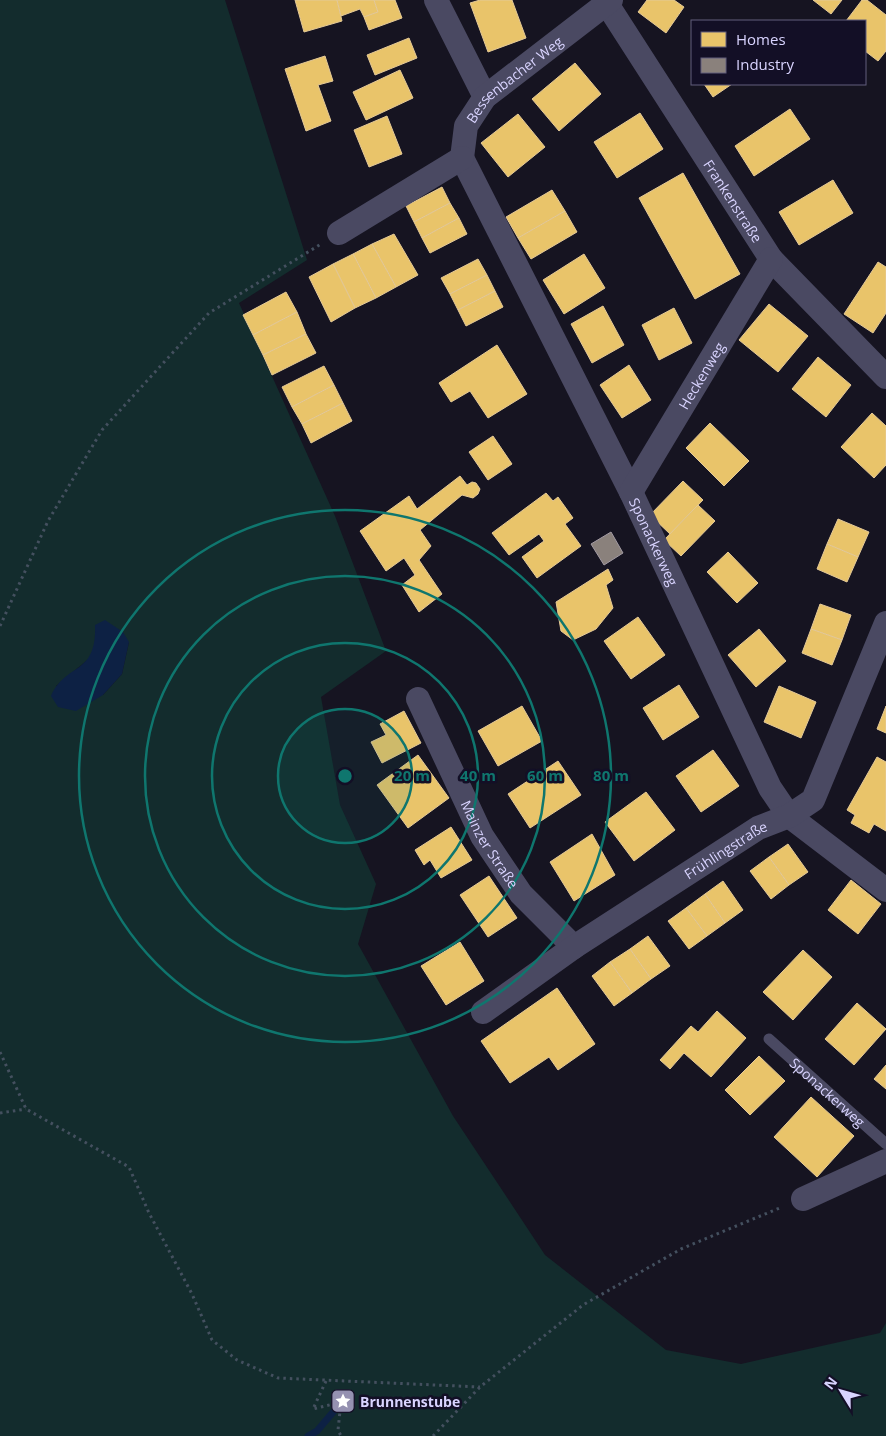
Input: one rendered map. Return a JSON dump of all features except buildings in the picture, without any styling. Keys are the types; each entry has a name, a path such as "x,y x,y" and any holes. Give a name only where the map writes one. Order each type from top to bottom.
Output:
{"street":[{"path":"436,0 485,97"},
{"name":"Bessenbacher Weg","path":"462,158 466,126 485,97 609,2"},
{"name":"Frankenstraße","path":"609,2 771,259 886,377"},
{"path":"339,233 462,158"},
{"name":"Sponackerweg","path":"462,158 631,492 770,788 789,816 886,890"},
{"name":"Heckenweg","path":"631,492 771,259"},
{"name":"Frühlingstraße","path":"483,1012 574,947 758,828 789,816 813,800 886,623"},
{"name":"Mainzer Straße","path":"418,699 482,836 521,894 574,947"},
{"path":"803,1199 886,1161"}],"lane":[{"name":"Sponackerweg","path":"768,1038 886,1144"}],"path":[{"path":"0,626 48,521 102,430 209,313 339,233"},
{"path":"0,1052 26,1109 129,1166 149,1213 192,1294 212,1340 237,1360 278,1378 480,1387"},
{"path":"0,1113 26,1109"},
{"path":"433,1436 480,1387 583,1305 681,1249 803,1199"},
{"path":"326,1381 313,1410 341,1402 338,1430 341,1436"}],"green space":[{"path":"0,0 225,0 307,260 239,303 335,516 386,651 321,697 340,805 376,884 358,944 453,1116 545,1255 666,1350 741,1364 880,1333 886,1323 886,1436 0,1436","holes":["96,641 129,642 122,674 103,695 56,686 91,657"]}],"water":[{"path":"105,620 123,632 129,642 122,674 103,695 76,711 58,707 51,696 57,685 64,678 86,661 91,653 94,641 95,625"}],"waterway":[{"path":"308,1436 317,1431 340,1404"}],"place":[{"name":"Brunnenstube","path":"343,1401"}]}
